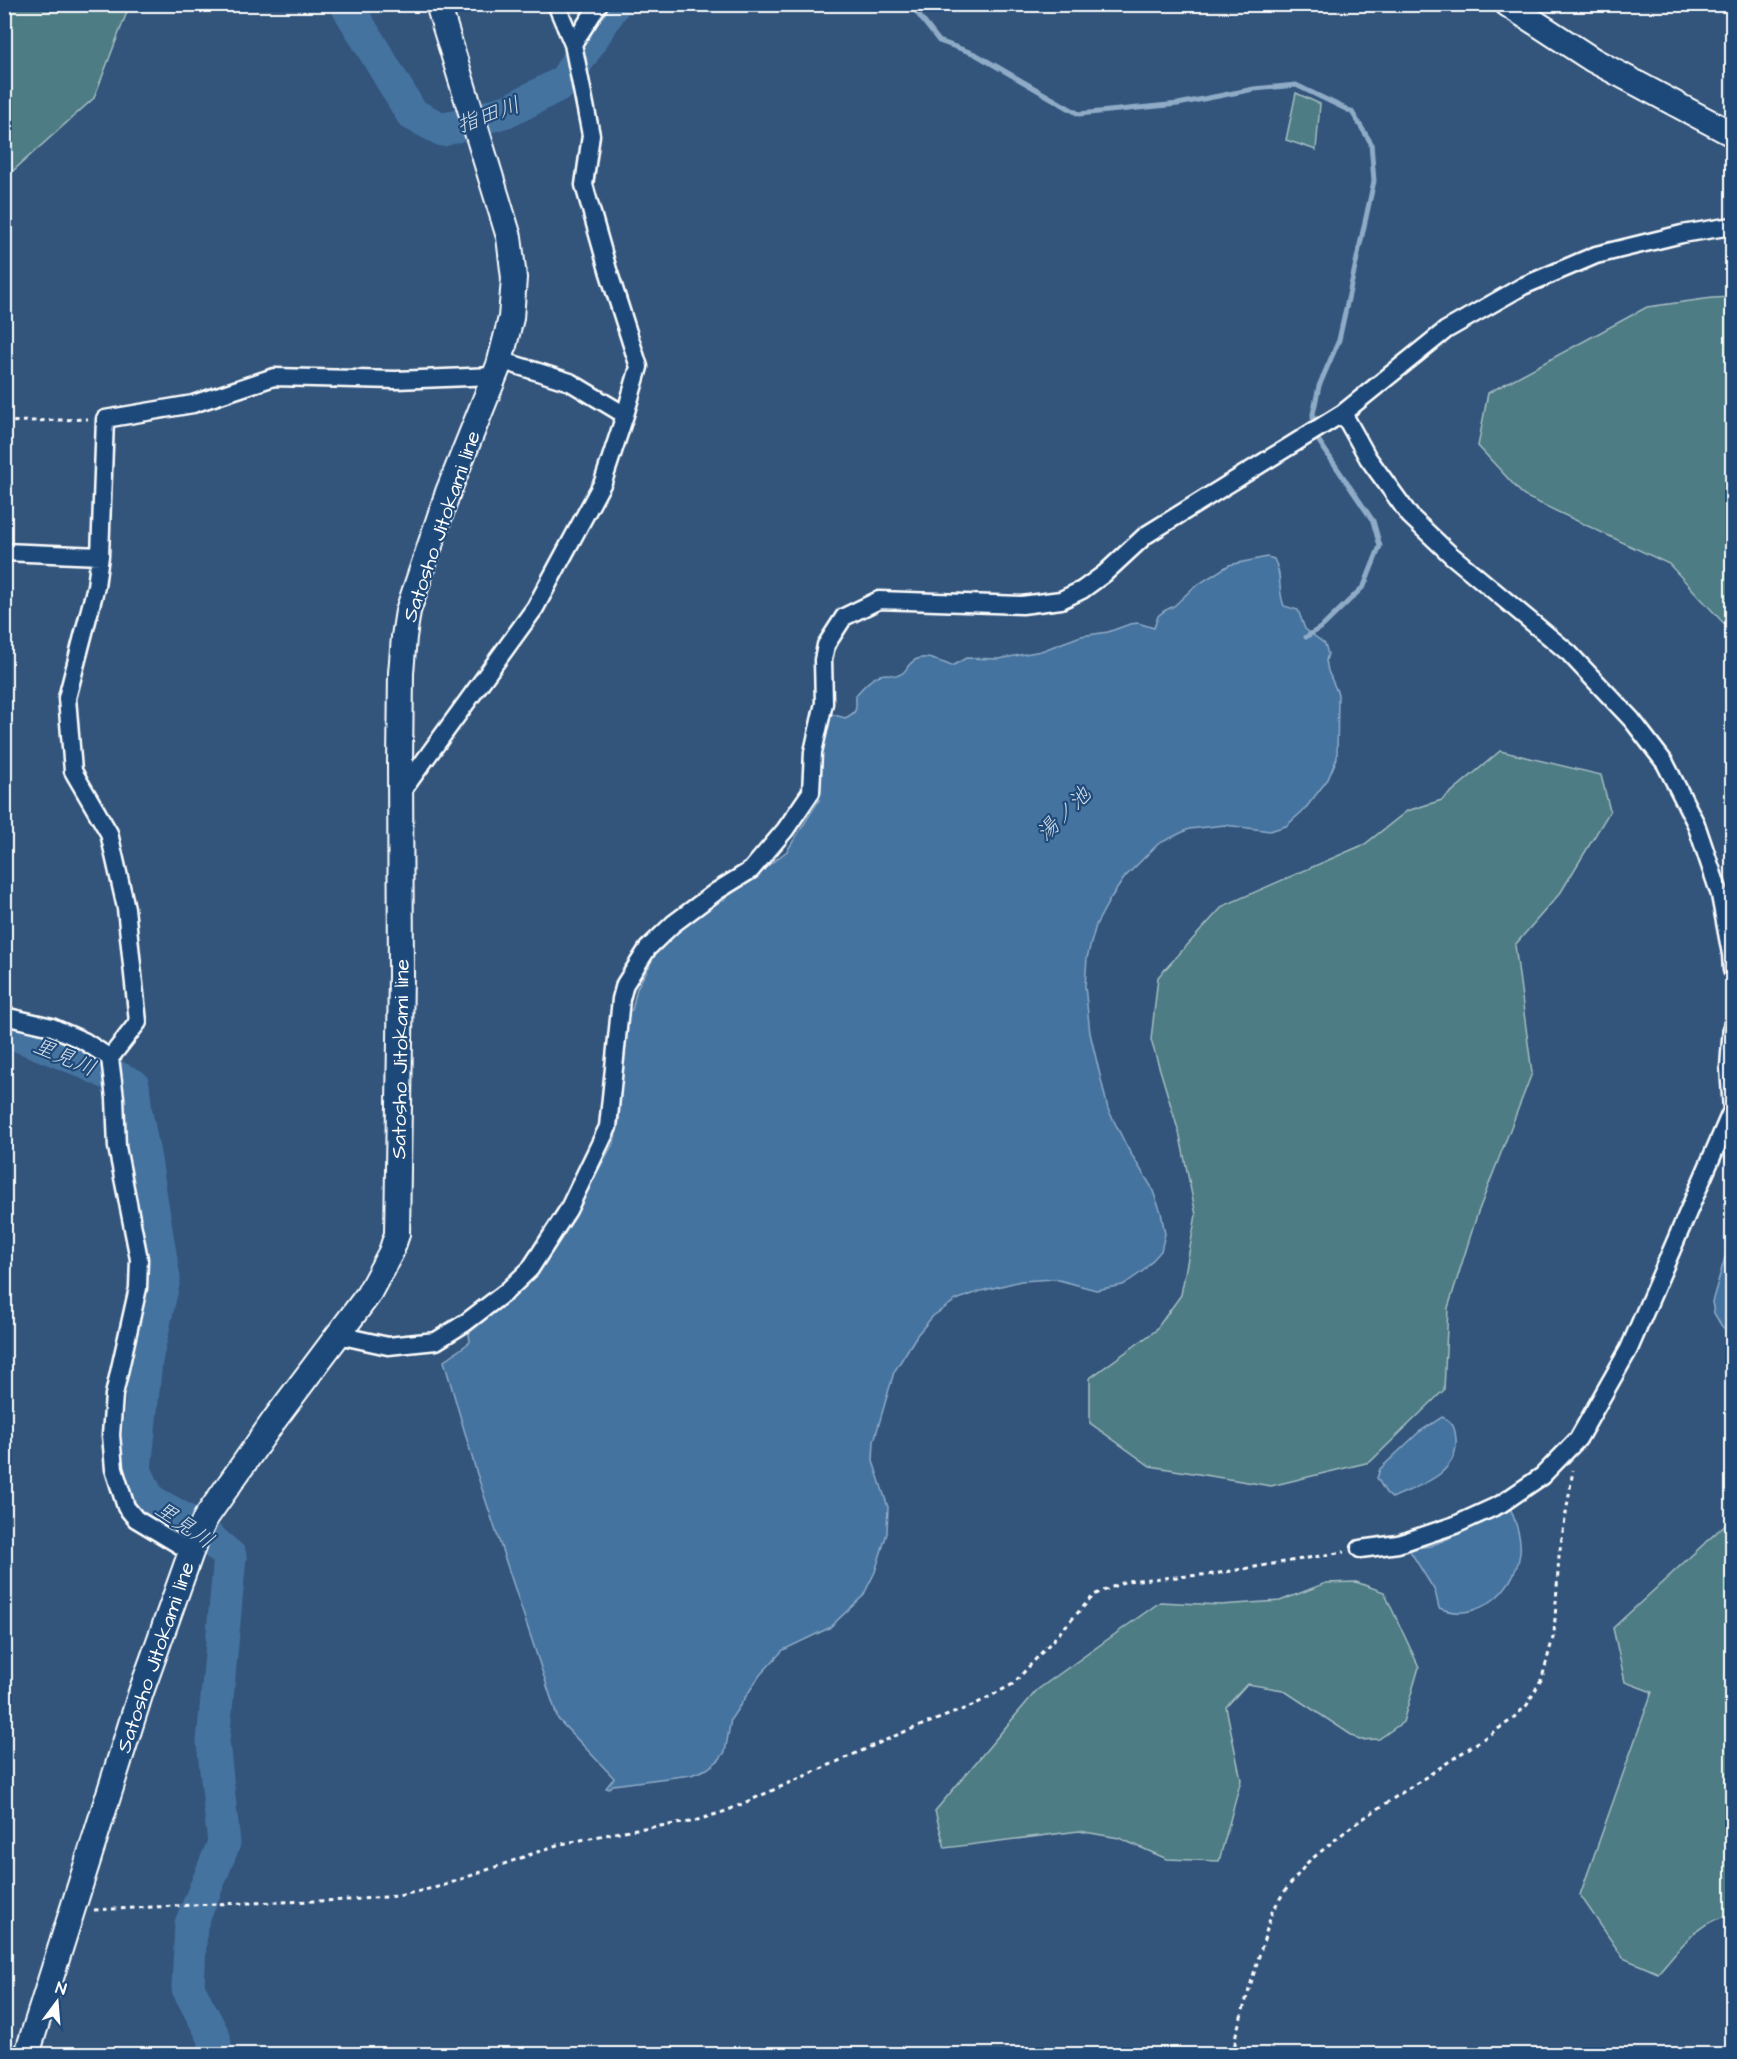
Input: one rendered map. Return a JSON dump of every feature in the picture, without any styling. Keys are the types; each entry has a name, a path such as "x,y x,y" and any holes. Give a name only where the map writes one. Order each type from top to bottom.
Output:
{"main road":[{"name":"Satosho Jitokami line","path":"27,2055 141,1692 205,1519 368,1295 391,1252 397,1234 401,975 401,673 408,611 448,492 497,368 511,318 514,278 509,237 438,4"},
{"path":"1507,4 1593,60 1732,134"}],"street":[{"path":"400,794 535,608 603,482 639,367 608,270 585,185 591,135 575,55 556,4"},
{"path":"575,55 597,6"},
{"path":"338,1335 388,1346 436,1341 498,1298 530,1269 568,1210 608,1127 621,999 625,984 648,948 673,924 717,891 751,870 785,830 811,792 813,752 824,703 823,660 826,645 844,617 879,600 1022,605 1061,600 1082,590 1104,574 1146,535 1220,487 1343,413 1446,330 1523,286 1596,255 1682,234 1732,226"},
{"path":"193,1547 136,1519 126,1507 114,1470 111,1435 114,1395 138,1288 138,1259 117,1147 115,1098 110,1058 138,1022 126,908 110,833 73,771 68,698 96,586 100,556 105,418 193,404 274,377 396,380 497,368 570,382 625,415"},
{"path":"1343,413 1368,458 1410,516 1451,555 1569,653 1632,720 1665,763 1696,824 1720,895 1732,970"},
{"path":"4,552 100,556"},
{"path":"4,1016 52,1027 84,1041 110,1058"},
{"path":"1360,1549 1398,1544 1455,1525 1501,1504 1542,1476 1578,1438 1629,1349 1732,1110 1729,1068 1732,1026"}],"path":[{"path":"4,422 105,418"},
{"path":"1234,2055 1236,2034 1272,1912 1284,1892 1308,1862 1353,1826 1510,1721 1527,1705 1542,1678 1554,1634 1558,1556 1578,1438"},
{"path":"72,1911 398,1896 442,1886 557,1845 629,1830 691,1822 726,1811 904,1732 972,1706 1013,1684 1094,1595 1126,1581 1214,1574 1360,1549"}],"green space":[{"path":"4,5 125,5 127,12 94,98 5,178"},
{"path":"1296,93 1320,104 1316,150 1286,140"},
{"path":"1732,297 1732,635 1731,631 1669,564 1524,496 1478,446 1488,393 1647,307"},
{"path":"1500,751 1601,775 1610,811 1561,892 1515,945 1532,1073 1477,1215 1448,1308 1444,1390 1370,1462 1271,1486 1150,1466 1090,1423 1090,1378 1155,1331 1181,1295 1196,1215 1180,1136 1151,1040 1158,977 1223,906 1365,844 1407,811 1442,800"},
{"path":"1732,1518 1732,1916 1710,1922 1700,1929 1658,1973 1623,1958 1580,1895 1652,1692 1625,1682 1613,1628"},
{"path":"1356,1582 1384,1592 1419,1667 1403,1722 1379,1739 1359,1740 1283,1690 1247,1684 1226,1707 1241,1780 1219,1861 1167,1859 1119,1838 1079,1831 945,1848 935,1811 1037,1690 1160,1602 1220,1605 1280,1601 1326,1583"}],"water":[{"name":"湯ノ池","path":"1267,557 1274,559 1277,565 1284,606 1298,610 1305,629 1325,644 1328,654 1326,660 1328,671 1338,694 1337,758 1328,779 1305,809 1286,826 1270,831 1225,825 1189,829 1158,844 1125,877 1110,899 1096,925 1087,958 1085,986 1090,1033 1108,1109 1128,1149 1151,1186 1161,1212 1165,1234 1161,1251 1143,1271 1123,1285 1096,1290 1055,1279 1021,1281 956,1300 933,1316 917,1335 894,1372 874,1441 873,1461 888,1507 887,1533 875,1572 863,1596 829,1628 783,1650 760,1675 731,1719 725,1752 707,1769 691,1775 613,1785 609,1789 606,1788 614,1778 558,1719 477,1474 444,1361 470,1342 469,1333 485,1320 482,1313 583,1197 614,1142 619,1122 625,1010 632,1010 637,988 650,965 644,961 712,899 722,901 787,851 819,800 823,732 831,714 845,718 853,713 856,709 856,695 873,679 886,674 901,674 914,661 924,658 952,666 966,658 999,659 1041,651 1081,636 1108,632 1130,624 1138,623 1154,628 1158,616 1174,606 1194,587 1229,565"},
{"path":"1732,1128 1732,1178 1725,1159 1724,1147"},
{"path":"1732,1220 1732,1337 1714,1313 1712,1302 1726,1254"},
{"path":"1442,1417 1453,1425 1455,1431 1455,1451 1451,1462 1435,1478 1392,1498 1377,1478 1380,1469 1419,1432"},
{"path":"1510,1507 1520,1541 1517,1567 1511,1580 1492,1601 1480,1608 1467,1612 1453,1612 1439,1608 1435,1591 1410,1551 1447,1539"}],"waterway":[{"name":"指田川","path":"346,4 412,114 443,130 510,110 564,82 614,4"},
{"path":"910,4 939,41 975,54 1079,114 1178,104 1254,89 1296,85 1352,112 1371,143 1374,181 1339,340 1319,386 1313,414 1314,434 1373,521 1380,546 1364,586 1323,626 1306,637"},
{"name":"里見川","path":"4,1035 15,1034 80,1060 133,1085 164,1279 146,1360 135,1470 149,1500 192,1524 230,1556 213,1742 224,1843 191,1924 188,1988 214,2037 216,2054"}]}
